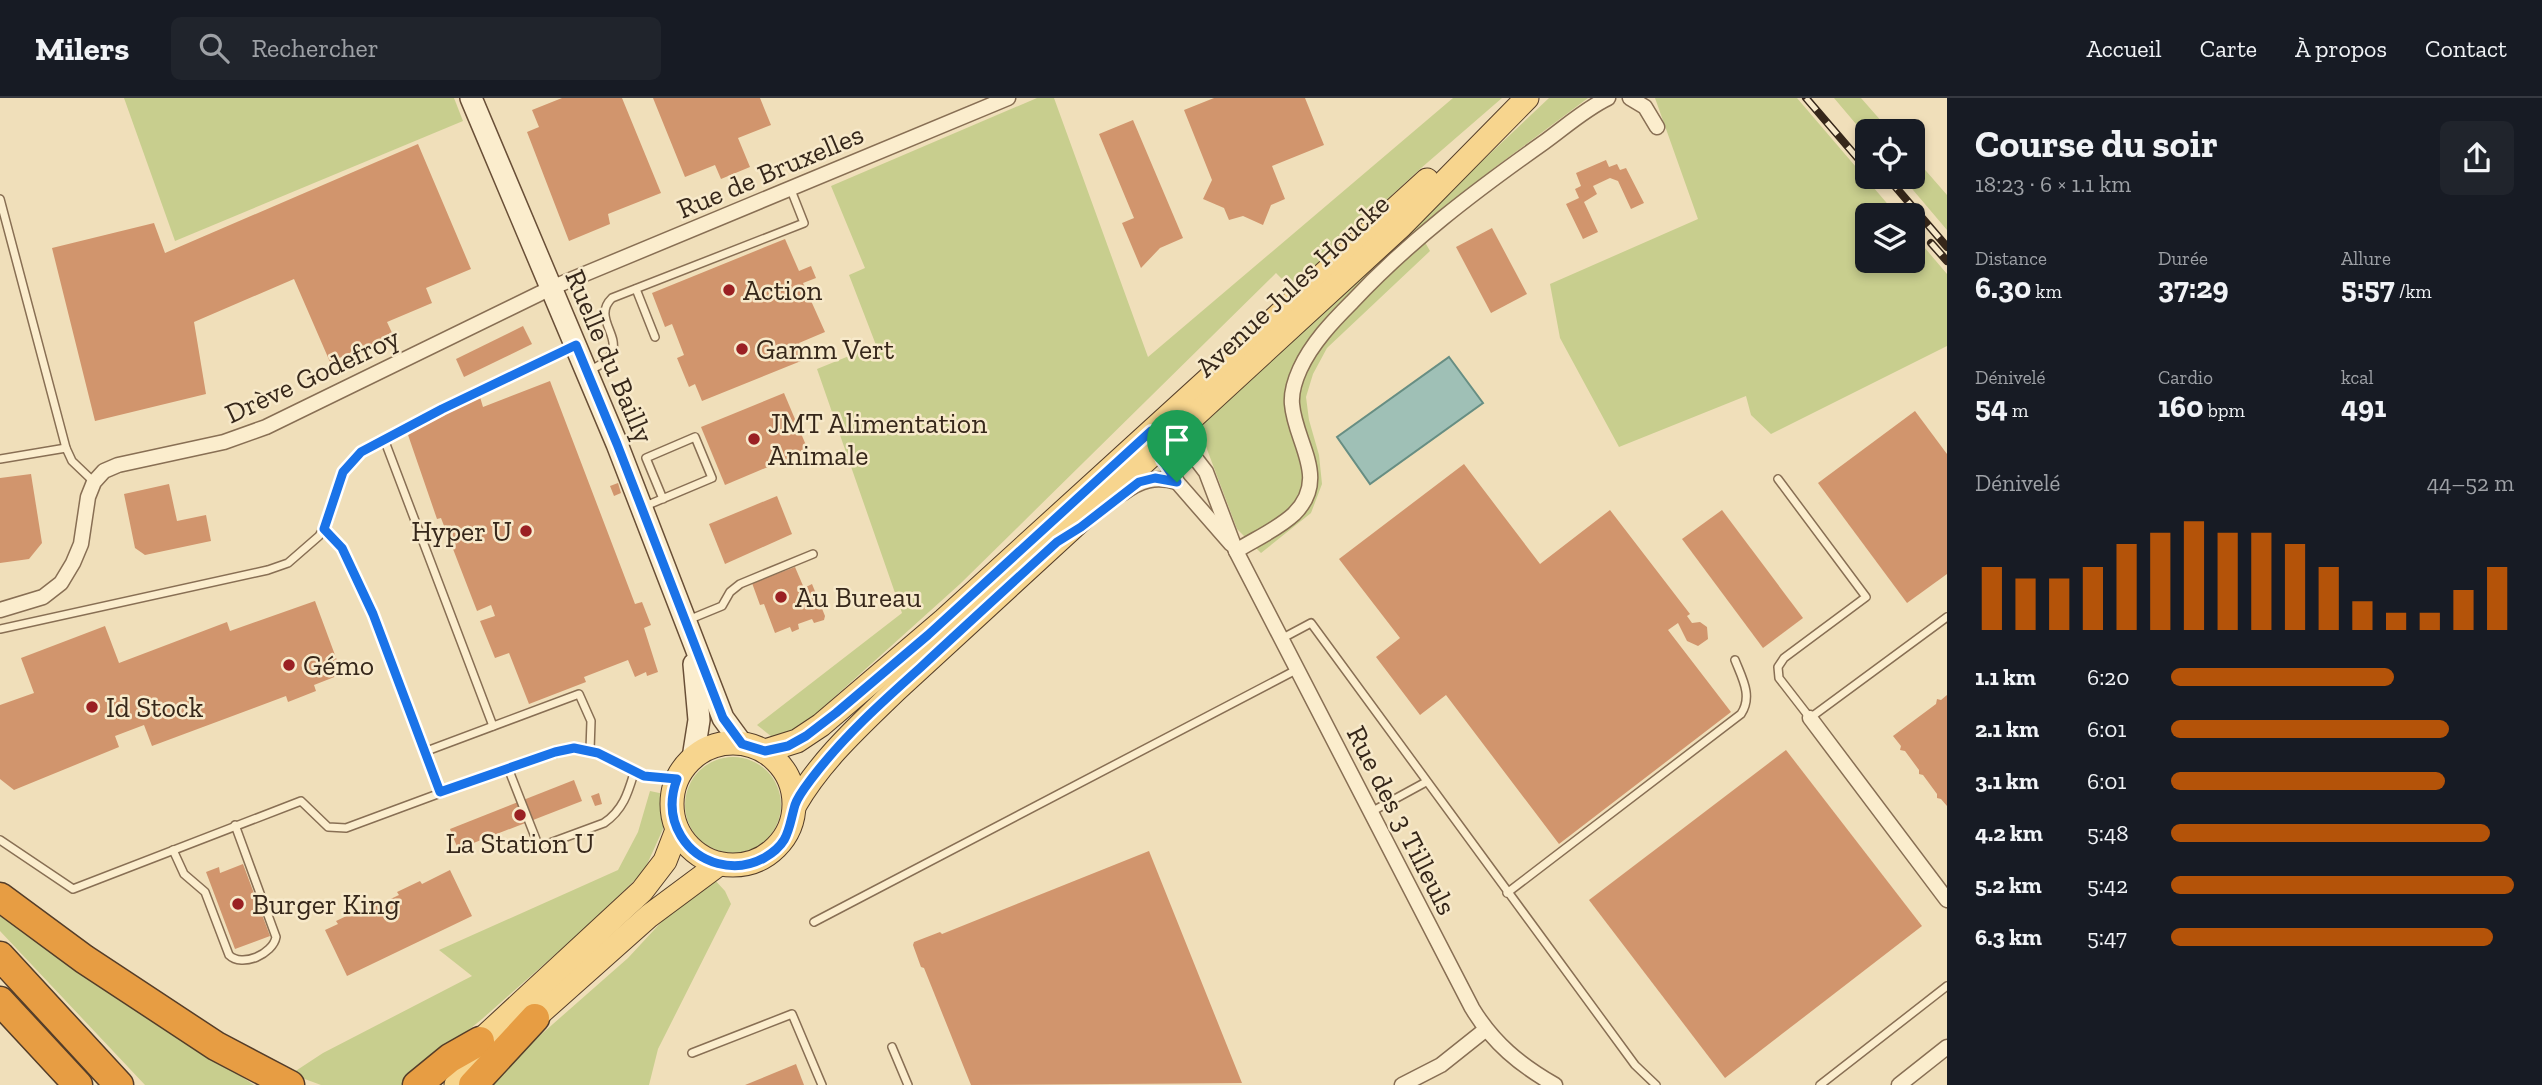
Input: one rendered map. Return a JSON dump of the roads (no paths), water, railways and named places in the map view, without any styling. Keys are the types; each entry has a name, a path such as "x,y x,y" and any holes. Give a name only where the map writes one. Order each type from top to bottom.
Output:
{"highway":[{"path":"0,897 84,959 270,1085"},
{"path":"0,956 119,1085"},
{"path":"0,1001 78,1085"},
{"path":"473,1085 535,1018"},
{"path":"417,1085 450,1058 480,1041"},
{"path":"216,1046 290,1085"}],"main road":[{"name":"Avenue Jules Houcke","path":"795,805 812,778 848,737 1057,542 1162,433 1518,98"},
{"name":"Avenue Jules Houcke","path":"765,751 797,741 836,713 1401,226 1527,98"},
{"path":"719,744 742,744 765,751 787,774 793,789 795,805 789,832 772,853 747,865 719,864 694,852 677,830 672,805 677,779 693,758 719,744"},
{"path":"432,1085 642,891 665,861 677,830"},
{"path":"456,1085 659,908 719,864"}],"street":[{"name":"Ruelle du Bailly","path":"471,98 588,372 723,718 742,744"},
{"name":"Rue de Bruxelles","path":"551,288 1007,98"},
{"path":"1236,551 1287,520 1300,507 1308,491 1309,464 1293,412 1292,394 1301,367 1322,334 1373,279 1417,239 1482,187 1608,98"},
{"path":"1630,98 1650,112 1657,127"},
{"name":"Drève Godefroy","path":"94,482 104,471 118,465 211,445 266,427 551,288"},
{"name":"Rue des 3 Tilleuls","path":"1162,433 1177,482 1236,551"},
{"name":"Rue des 3 Tilleuls","path":"1162,433 1206,472 1236,551 1464,995 1486,1030 1517,1062 1555,1085"},
{"path":"1057,542 1139,482 1155,478 1177,482"},
{"path":"0,610 43,597 61,583 81,544 94,482"},
{"name":"Ruelle du Bailly","path":"687,630 699,710 693,758"},
{"path":"1810,718 1947,900"},
{"path":"1402,1085 1441,1065 1486,1030"},
{"path":"1899,1085 1947,1047"}],"lane":[{"path":"588,372 606,362 612,354 613,340 604,313 608,302 804,223 790,190"},
{"path":"0,199 66,448 72,461 94,482"},
{"path":"636,289 656,337"},
{"path":"0,629 278,567 296,558 324,529 340,480 349,464 361,452 576,345"},
{"path":"642,508 663,499 712,478 695,438 646,458 663,499"},
{"path":"384,439 493,726"},
{"path":"0,459 66,448"},
{"path":"1778,479 1866,597 1784,658 1778,667 1779,678 1810,718 1947,617"},
{"path":"324,529 342,548 373,614 402,685 440,792"},
{"path":"687,630 722,606 730,592 740,584 813,554"},
{"path":"1281,639 1311,623 1635,1065 1656,1085"},
{"path":"1507,893 1741,714 1748,696 1735,660"},
{"path":"814,922 1296,670"},
{"path":"424,752 579,694 591,721 590,750"},
{"path":"0,840 73,889 301,801 328,827 341,829 565,749 590,750 634,773 652,778 677,779"},
{"path":"509,768 539,847 604,823 612,817 623,804 634,773"},
{"path":"1370,812 1426,782"},
{"path":"173,850 184,874 205,892 227,951 235,961 245,961 269,950 275,944 276,937 235,825"},
{"path":"1820,1085 1947,986"},
{"path":"692,1053 792,1014 822,1085"},
{"path":"892,1047 908,1085"}],"water":[{"path":"1449,357 1483,403 1370,484 1337,437"}],"railway":[{"path":"1806,98 1855,155"},
{"path":"1897,189 1947,247"},
{"path":"1931,243 1947,261"}],"place":[{"name":"Action","path":"729,290"},
{"name":"Gamm Vert","path":"742,349"},
{"name":"JMT Alimentation Animale","path":"754,439"},
{"name":"Hyper U","path":"526,531"},
{"name":"Au Bureau","path":"781,597"},
{"name":"Gémo","path":"289,665"},
{"name":"Id Stock","path":"92,707"},
{"name":"La Station U","path":"520,815"},
{"name":"Burger King","path":"238,904"}]}
